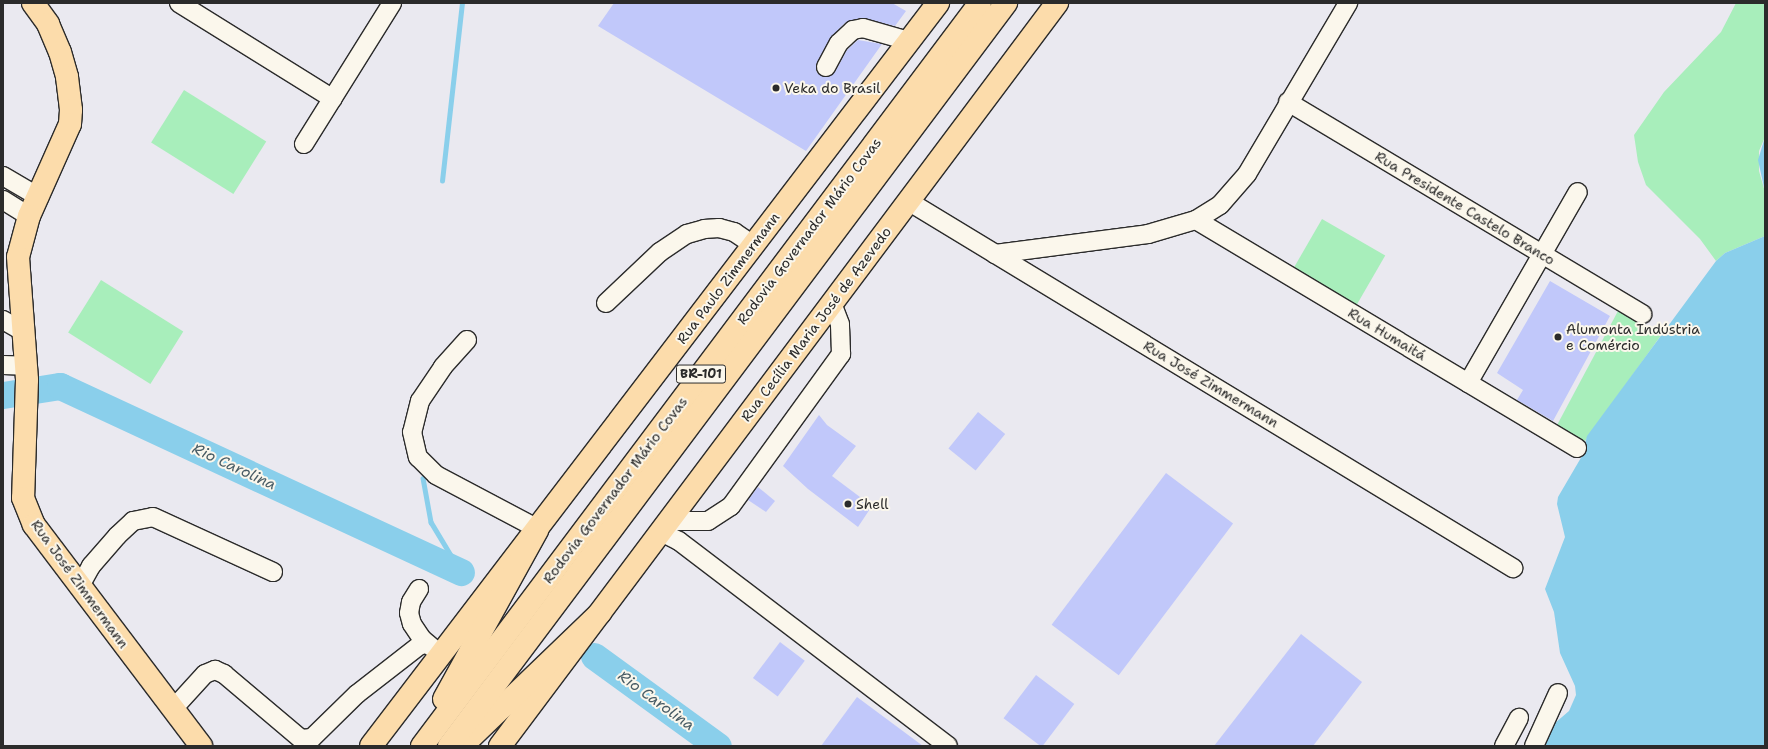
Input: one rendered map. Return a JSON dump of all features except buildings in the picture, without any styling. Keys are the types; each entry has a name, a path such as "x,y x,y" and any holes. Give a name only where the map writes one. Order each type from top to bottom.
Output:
{"main road":[{"name":"Rua José Zimmermann","path":"34,3 48,24 60,52 67,77 71,110 70,124 39,197 29,216 18,257 22,331 27,382 23,498 34,525 201,746"},
{"name":"Rua Paulo Zimmermann","path":"371,746 434,649 489,590 538,529 938,3"},
{"name":"Rodovia Governador Mário Covas","path":"422,746 980,3"},
{"name":"Rodovia Governador Mário Covas","path":"449,746 1006,3"},
{"name":"Rua Cecília Maria José de Azevedo","path":"500,746 1057,3"},
{"path":"418,746 538,529"},
{"path":"461,746 600,613"}],"street":[{"path":"179,3 332,98"},
{"path":"304,144 392,3"},
{"path":"995,254 1132,236 1196,220 1220,205 1240,184 1348,3"},
{"path":"826,67 839,43 853,30 863,28 909,41"},
{"name":"Rua Presidente Castelo Branco","path":"1288,102 1642,314"},
{"path":"3,176 39,197"},
{"path":"1468,383 1578,192"},
{"path":"3,200 29,216"},
{"name":"Rua José Zimmermann","path":"908,201 1513,568"},
{"name":"Rua Humaitá","path":"1196,220 1577,448"},
{"path":"606,303 660,252 687,234 704,229 719,228 734,232 753,245"},
{"path":"665,526 708,521 731,506 841,354 840,324 832,303"},
{"path":"3,320 22,331"},
{"path":"467,340 443,367 420,402 412,432 418,457 436,475 538,529"},
{"path":"3,365 27,382"},
{"path":"80,586 91,566 117,536 133,521 153,517 273,572"},
{"path":"665,526 679,541 948,746"},
{"path":"420,589 411,602 409,612 412,624 434,649"},
{"path":"173,709 205,674 215,670 224,674 301,739 312,738 357,694 420,645 434,649"},
{"path":"1534,746 1558,693"},
{"path":"1504,746 1520,718"}],"green space":[{"path":"1736,3 1765,3 1765,137 1759,151 1759,171 1765,192 1765,236 1725,253 1716,261 1700,239 1646,185 1638,162 1634,135 1664,92 1721,32"},
{"path":"184,90 266,141 233,194 151,143"},
{"path":"1322,219 1385,256 1356,307 1292,270"},
{"path":"101,280 183,331 150,384 68,333"},
{"path":"1618,311 1662,334 1585,441 1556,427"}],"water":[{"path":"1765,137 1765,192 1758,160"},
{"path":"1765,236 1765,746 1544,746 1555,723 1569,711 1576,695 1575,686 1560,653 1554,612 1545,589 1565,537 1557,504 1558,497 1582,456 1587,436 1716,261 1725,253"}],"waterway":[{"path":"442,181 462,3"},
{"name":"Rio Carolina","path":"3,395 60,386 461,572"},
{"path":"423,478 431,522 461,572"},
{"name":"Rio Carolina","path":"594,656 718,746"}],"place":[{"name":"Veka do Brasil","path":"776,88"},
{"name":"Alumonta Indústria e Comércio","path":"1558,337"},
{"name":"Shell","path":"848,504"}]}
